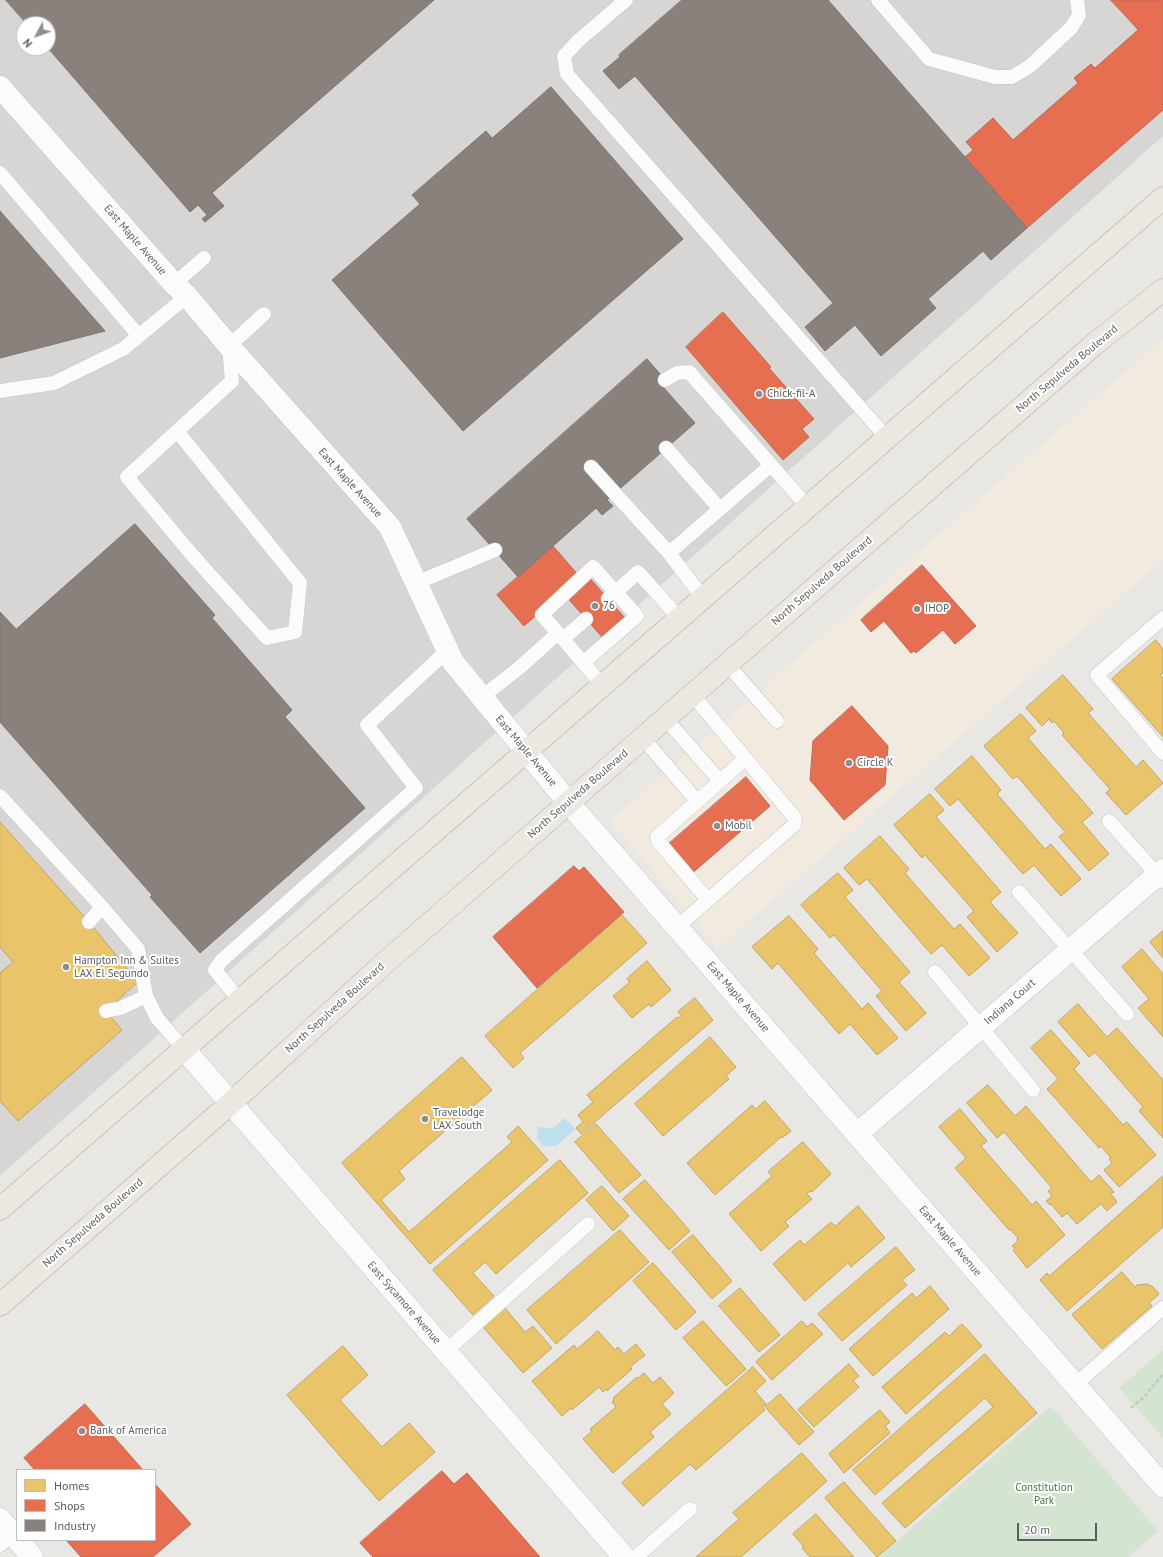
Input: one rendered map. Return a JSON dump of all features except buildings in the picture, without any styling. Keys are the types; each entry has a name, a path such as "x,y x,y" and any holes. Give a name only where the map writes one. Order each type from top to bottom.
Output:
{"highway":[{"path":"0,1209 1163,198"},
{"name":"North Sepulveda Boulevard","path":"0,1305 231,1103 386,961 642,737 1098,342 1163,290"}],"street":[{"name":"East Maple Avenue","path":"0,87 390,527 453,662 568,802 1076,1384 1163,1486"},
{"name":"Indiana Court","path":"857,1134 1071,949 1161,875"},
{"name":"East Sycamore Avenue","path":"184,1049 624,1557"},
{"path":"10,1535 32,1557"}],"lane":[{"path":"626,0 579,40 564,56 567,74 887,438"},
{"path":"878,0 929,59 995,77 1012,77 1030,66 1071,28 1079,15 1077,0"},
{"path":"0,173 139,336"},
{"path":"0,391 54,383 123,350 139,336 181,290 204,258"},
{"path":"177,431 300,583 295,632 267,638 193,556 126,477 232,381 229,346 264,314"},
{"path":"665,380 677,373 689,372 808,507"},
{"path":"666,448 720,509"},
{"path":"669,553 771,465"},
{"path":"590,467 669,553 703,598"},
{"path":"416,583 495,550"},
{"path":"584,663 637,616 612,596 593,567 542,615 603,686"},
{"path":"612,596 638,572 680,619"},
{"path":"1163,618 1097,675 1163,753"},
{"path":"482,697 560,636 586,619"},
{"path":"240,1001 216,970 221,961 416,788 366,726 447,650"},
{"path":"727,664 777,721"},
{"path":"677,927 794,825 795,821 794,817 692,694"},
{"path":"665,718 720,781"},
{"path":"642,737 697,801"},
{"path":"708,900 658,841 657,836 745,759"},
{"path":"0,796 102,907 138,949 146,996 157,1018 184,1049"},
{"path":"1108,821 1161,875"},
{"path":"1019,892 1127,1014"},
{"path":"89,922 102,907"},
{"path":"935,972 1033,1090"},
{"path":"106,1011 121,1008 146,996"},
{"path":"446,1351 588,1224"},
{"path":"1076,1384 1163,1308"},
{"path":"636,1557 690,1509"}],"path":[{"path":"1131,1408 1145,1396 1163,1374"}],"shaded area":[{"path":"0,0 1163,0 1163,136 0,1176"},
{"path":"1163,339 1163,560 718,948 610,821"}],"green space":[{"path":"1163,1350 1163,1438 1119,1388"},
{"name":"Constitution Park","path":"1051,1406 1158,1531 1128,1557 879,1557"}],"water":[{"path":"565,1118 575,1129 556,1146 544,1147 537,1138 538,1127 553,1128"}],"place":[{"name":"Chick-fil-A","path":"759,394"},
{"name":"76","path":"595,606"},
{"name":"IHOP","path":"917,609"},
{"name":"Circle K","path":"849,763"},
{"name":"Mobil","path":"717,826"},
{"name":"Hampton Inn & Suites LAX El Segundo","path":"66,967"},
{"name":"Travelodge LAX South","path":"425,1119"},
{"name":"Bank of America","path":"82,1431"}]}
